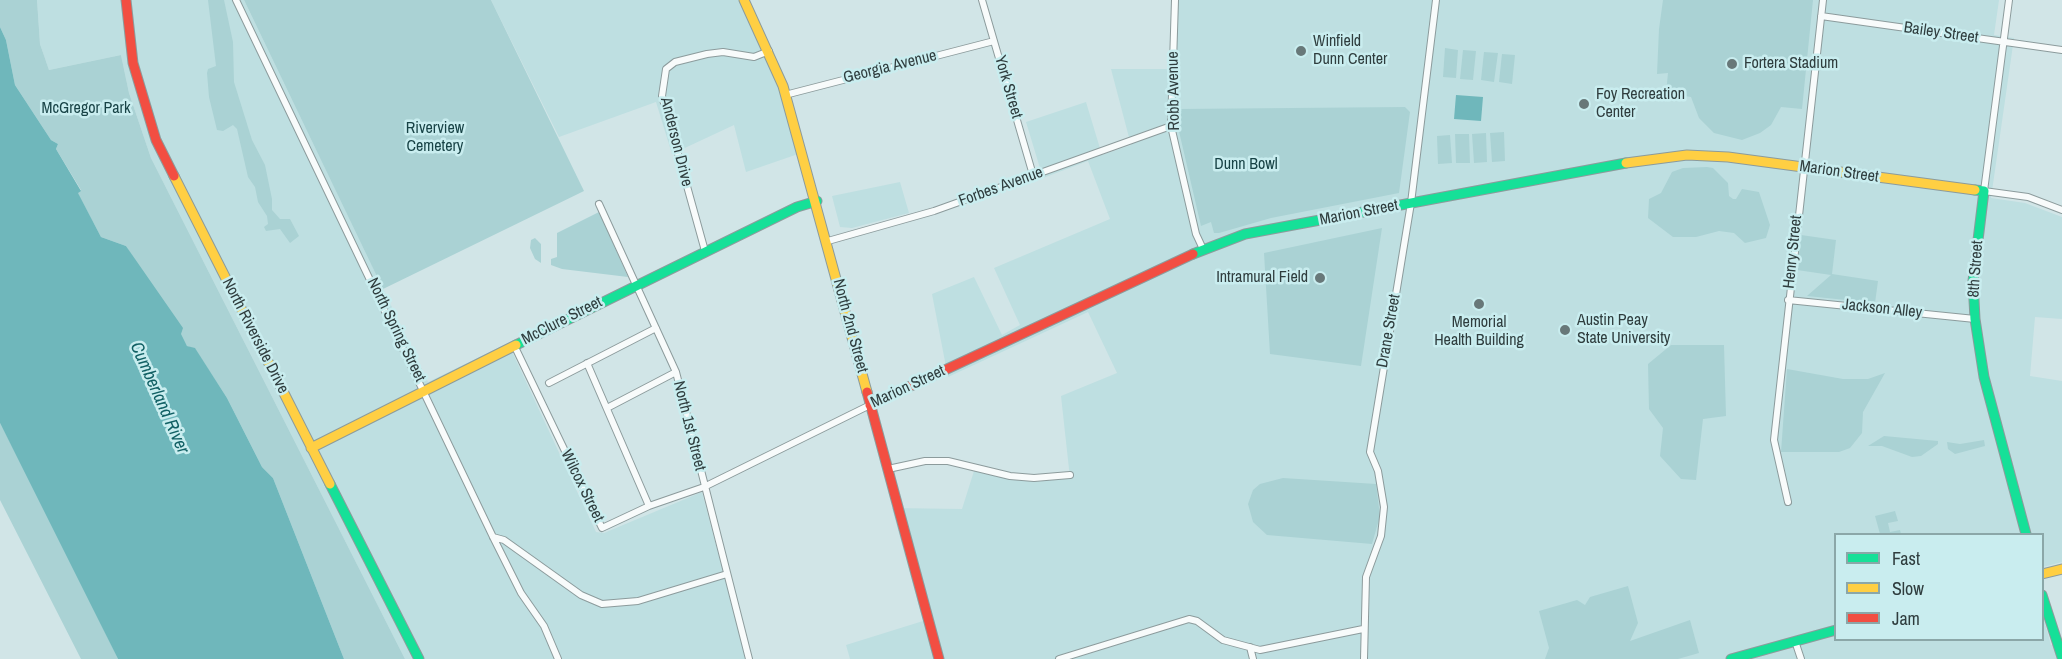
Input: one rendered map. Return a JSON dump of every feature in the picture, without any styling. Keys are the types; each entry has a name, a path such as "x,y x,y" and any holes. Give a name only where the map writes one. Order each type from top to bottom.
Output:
{"main road":[{"name":"North Riverside Drive","path":"126,0 134,63 156,140 419,659"},
{"name":"North 2nd Street","path":"744,0 769,51 785,95 817,201 939,659"},
{"name":"Marion Street","path":"870,405 1203,249 1245,234 1652,158 1687,155 1728,157 1984,191"},
{"name":"8th Street","path":"1984,191 1973,281 1975,320 1984,377 2026,533"},
{"name":"McClure Street","path":"311,448 634,285 817,201"},
{"path":"2044,574 2062,569"},
{"path":"2044,598 2062,657"},
{"path":"1731,659 1834,631"}],"street":[{"name":"North Spring Street","path":"236,0 521,593 544,626 558,659"},
{"name":"York Street","path":"982,0 1033,175"},
{"name":"Robb Avenue","path":"1175,0 1171,126 1196,234 1203,249"},
{"name":"Drane Street","path":"1364,659 1366,577 1381,536 1384,507 1378,471 1370,452 1411,203 1436,0"},
{"name":"Henry Street","path":"1788,502 1776,459 1774,440 1823,0"},
{"name":"8th Street","path":"1984,191 2010,0"},
{"name":"Bailey Street","path":"1821,16 2062,50"},
{"name":"Georgia Avenue","path":"785,95 994,41"},
{"name":"Anderson Drive","path":"705,251 662,96 666,69 675,63 706,54 723,52 754,57 769,51"},
{"name":"Forbes Avenue","path":"828,241 934,211 1171,126"},
{"name":"Marion Street","path":"1984,191 2028,197 2062,210"},
{"name":"North 1st Street","path":"599,204 634,285 676,372 749,659"},
{"name":"Jackson Alley","path":"1788,300 1975,320"},
{"path":"549,383 656,328"},
{"name":"Wilcox Street","path":"514,345 602,528 649,506 704,487"},
{"path":"587,363 649,506"},
{"path":"607,408 676,372"},
{"name":"Marion Street","path":"704,487 870,405"},
{"path":"888,469 926,461 948,461 1010,476 1034,478 1070,475"},
{"path":"494,537 504,540 581,595 602,604 638,601 727,574"},
{"path":"1059,659 1189,619 1197,621 1222,640 1270,650 1363,629"},
{"path":"1795,641 1801,659"},
{"path":"1250,647 1253,659"}],"shaded area":[{"path":"37,0 244,0 428,382 508,343 596,532 604,533 702,492 746,659 405,659 151,158 129,93 121,55 49,70 40,44"},
{"path":"491,0 744,0 769,51 801,153 746,172 734,125 672,154 656,102 559,137"},
{"name":"Austin Peay State University","path":"1177,0 1999,0 1994,35 2014,38 1991,198 2025,203 2062,217 2062,319 2035,317 2030,376 2062,381 2062,562 2044,567 2044,533 1834,533 1834,641 2044,641 2044,620 2051,645 2062,643 2062,659 850,659 846,645 923,621 892,508 962,509 974,471 1034,482 1070,478 1061,396 1117,373 1088,312 948,377 932,294 974,277 1002,335 1020,325 994,268 1110,219 1088,161 1043,178 1026,122 1086,102 1102,155 1131,145 1111,69 1174,69"},
{"path":"900,182 909,213 852,228 840,227 832,196"}],"green space":[{"name":"McGregor Park","path":"0,0 37,0 40,44 49,70 121,55 129,93 151,158 405,659 344,659 273,478 262,467 227,398 195,349 187,346 126,246 101,237 77,192 81,190 56,149 58,144 51,140 15,85 6,40 0,27"},
{"path":"208,0 224,0 233,42 234,82 252,140 265,165 272,210 280,219 290,219 299,236 290,243 280,229 266,231 264,227 268,224 267,216 258,202 255,187 248,177 237,129 233,125 223,131 217,130 209,97 207,73 208,69 216,66"},
{"name":"Riverview Cemetery","path":"244,0 491,0 584,191 383,289"},
{"name":"Fortera Stadium","path":"1663,0 1813,0 1802,109 1781,107 1771,125 1760,133 1742,140 1714,133 1699,118 1691,97 1666,93 1668,73 1657,74"},
{"path":"1445,48 1458,50 1456,78 1443,77"},
{"path":"1463,50 1476,51 1473,80 1460,79"},
{"path":"1484,52 1498,53 1494,82 1481,80"},
{"path":"1502,54 1515,55 1512,84 1499,82"},
{"name":"Dunn Bowl","path":"1405,107 1410,112 1399,193 1271,218 1219,233 1214,233 1211,222 1201,226 1178,127 1178,109"},
{"path":"1504,132 1505,161 1492,162 1490,133"},
{"path":"1486,133 1487,162 1474,163 1472,134"},
{"path":"1455,134 1469,134 1470,163 1456,163"},
{"path":"1450,135 1452,163 1438,164 1437,136"},
{"path":"1683,168 1713,168 1728,183 1729,196 1733,199 1736,199 1742,189 1759,192 1770,225 1766,238 1745,243 1734,233 1719,231 1696,237 1673,237 1648,218 1649,199 1661,193 1672,172"},
{"path":"599,212 628,277 562,269 551,265 551,259 557,257 557,233"},
{"name":"Intramural Field","path":"1382,228 1361,366 1270,354 1264,253"},
{"path":"1801,235 1836,240 1832,274 1878,281 1875,303 1807,296 1831,275 1797,270"},
{"path":"535,238 541,244 541,263 535,259 530,248 531,240"},
{"path":"1671,345 1724,345 1726,416 1703,419 1696,480 1681,479 1660,456 1663,428 1649,409 1648,364"},
{"path":"1787,369 1843,379 1868,379 1885,373 1863,412 1862,433 1850,448 1839,452 1781,452"},
{"path":"0,423 118,659 81,659 0,500"},
{"path":"1884,436 1938,441 1938,444 1921,456 1912,457 1882,446 1868,446"},
{"path":"1984,440 1985,446 1955,454 1948,449 1947,442 1960,444"},
{"path":"1283,478 1376,484 1380,516 1372,544 1267,535 1253,522 1248,504 1253,490 1260,484"},
{"path":"1895,511 1898,521 1888,523 1890,532 1900,530 1901,533 1880,533 1875,516"},
{"path":"1628,586 1638,623 1630,641 1690,620 1699,653 1678,659 1545,659 1549,648 1539,611 1577,600 1585,605 1590,597"}],"water":[{"name":"Cumberland River","path":"0,27 6,40 15,85 51,140 58,144 56,149 81,191 78,193 101,237 126,246 183,328 181,334 187,346 195,348 227,398 262,467 273,478 344,659 118,659 0,423"},
{"path":"1456,95 1483,97 1481,121 1454,119"}],"traffic: fast":[{"path":"1193,254 1245,234 1626,163"},
{"path":"1975,190 1984,191 1973,281 1975,319 1984,377 2026,533"},
{"path":"516,345 797,207 817,201"},
{"path":"330,484 419,659"},
{"path":"2044,601 2062,657"},
{"path":"1731,659 1834,631"}],"traffic: slow":[{"path":"744,0 783,86 867,392"},
{"path":"1626,163 1687,155 1728,157 1975,190"},
{"path":"174,176 330,484"},
{"path":"311,448 516,345"},
{"path":"2044,574 2062,569"}],"traffic: jam":[{"path":"126,0 133,63 156,140 174,176"},
{"path":"870,405 1193,254"},
{"path":"867,392 939,659"}],"place":[{"name":"Winfield Dunn Center","path":"1301,51"},
{"name":"Fortera Stadium","path":"1732,64"},
{"name":"Foy Recreation Center","path":"1584,104"},
{"name":"Intramural Field","path":"1320,278"},
{"name":"Memorial Health Building","path":"1479,304"},
{"name":"Austin Peay State University","path":"1565,330"}]}
